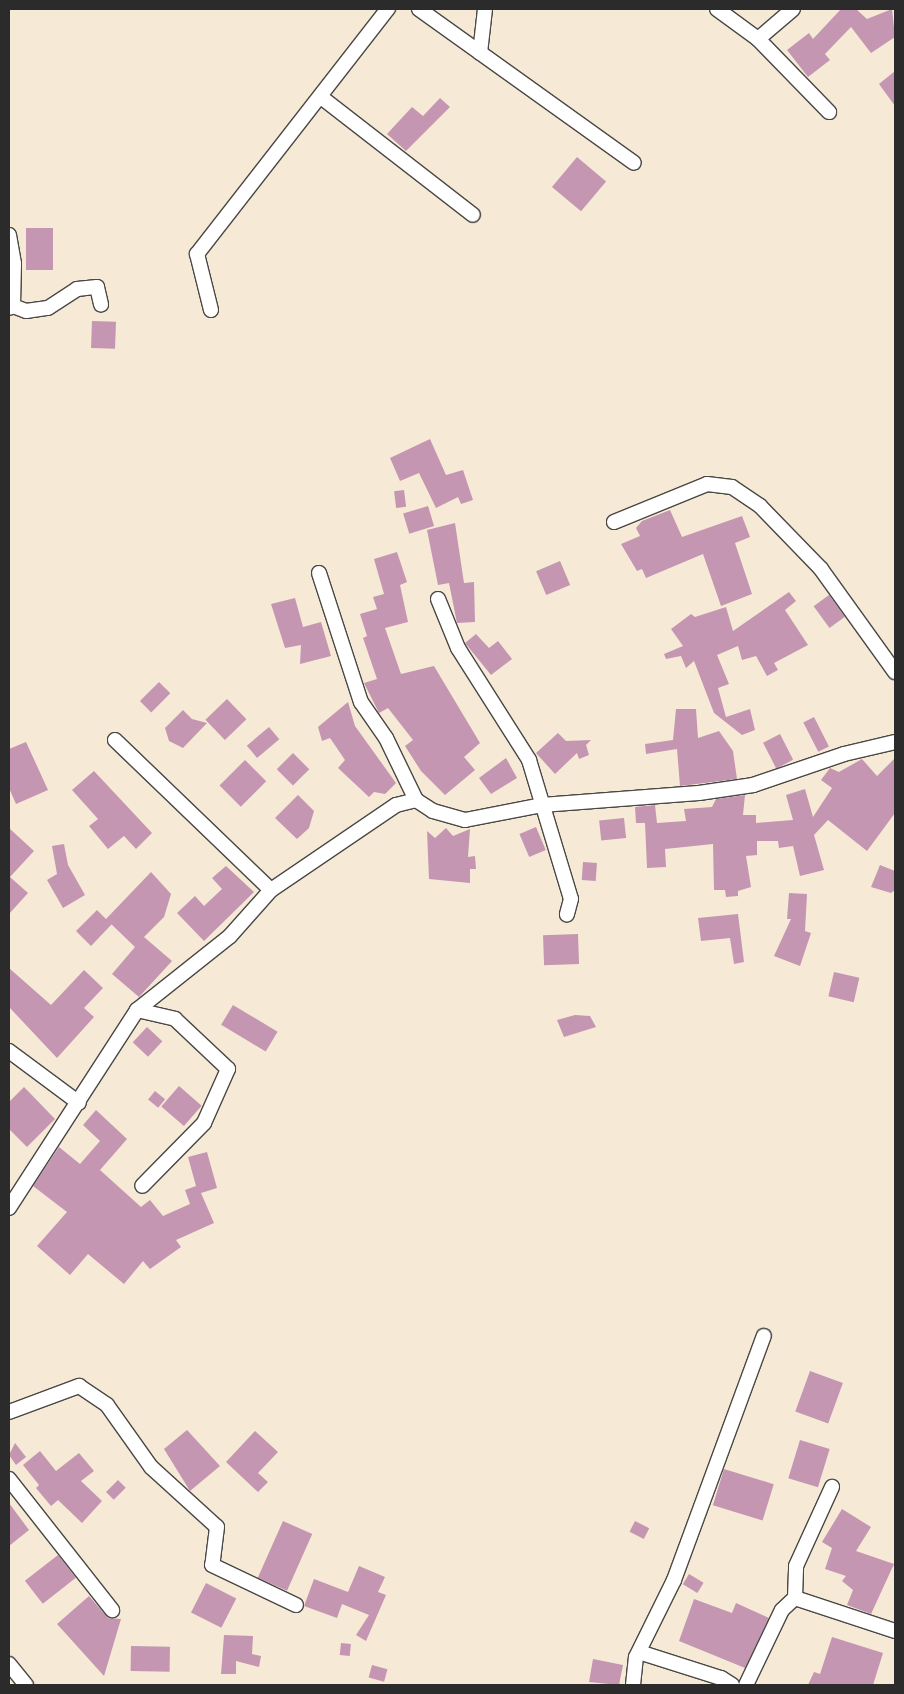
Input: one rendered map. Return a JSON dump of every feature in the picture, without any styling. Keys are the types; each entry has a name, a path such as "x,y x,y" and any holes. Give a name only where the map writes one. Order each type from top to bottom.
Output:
{"street":[{"path":"211,310 196,254 388,9"},
{"path":"419,9 634,163"},
{"path":"480,53 485,9"},
{"path":"717,9 758,39 829,112"},
{"path":"758,39 793,9"},
{"path":"321,96 473,215"},
{"path":"9,235 14,264 11,307 26,310 48,308 77,289 96,287 101,305"},
{"path":"614,522 707,484 732,487 746,495 821,569 895,672"},
{"path":"319,573 361,702 386,738 416,800 433,811 465,820 542,804 753,786 844,754 895,742"},
{"path":"438,599 458,648 529,760 572,899 567,914"},
{"path":"115,740 271,890"},
{"path":"9,1208 79,1103 136,1010 230,936 271,890 396,804 416,800"},
{"path":"136,1010 175,1019 228,1069 204,1123 142,1186"},
{"path":"9,1051 79,1103"},
{"path":"632,1685 634,1664 642,1653 674,1580 764,1336"},
{"path":"9,1412 79,1386 107,1405 151,1467 217,1527 212,1566 296,1605"},
{"path":"9,1478 112,1610"},
{"path":"746,1685 782,1610 796,1598 796,1566 832,1487"},
{"path":"796,1598 895,1631"},
{"path":"642,1653 732,1685"},
{"path":"9,1664 26,1685"}],"building":[{"path":"841,9 856,9 867,19 892,9 895,37 871,53 851,27 825,54 830,60 808,77 787,50 809,33 813,39"},
{"path":"895,71 895,106 879,84"},
{"path":"440,98 450,107 406,151 387,134 412,107 423,116"},
{"path":"577,157 606,181 581,211 552,187"},
{"path":"26,228 53,228 53,270 26,270"},
{"path":"92,321 116,322 115,349 91,348"},
{"path":"430,439 446,475 463,470 473,500 461,504 458,497 436,508 419,473 400,481 390,458"},
{"path":"404,490 406,507 396,508 394,491"},
{"path":"428,506 434,526 409,534 403,514"},
{"path":"670,510 682,537 742,516 750,537 735,543 752,594 721,606 703,554 646,578 642,569 637,571 621,544 640,536 636,528 642,521"},
{"path":"455,523 464,583 474,582 475,622 457,623 449,583 438,585 427,530"},
{"path":"397,552 407,582 400,585 408,622 385,628 401,674 434,666 480,743 464,757 475,770 445,795 421,771 405,746 413,740 388,708 379,713 364,683 377,679 363,638 367,636 360,614 377,609 373,597 384,594 374,559"},
{"path":"560,561 570,585 546,595 536,571"},
{"path":"789,592 796,601 785,610 808,645 774,663 778,670 767,676 756,656 742,660 738,646 717,655 729,684 718,688 726,717 750,709 755,730 742,735 714,713 694,661 686,668 681,656 666,659 664,654 683,646 671,629 691,614 695,617 726,607 733,631"},
{"path":"829,595 845,617 829,628 814,606"},
{"path":"295,598 303,627 321,622 331,656 300,664 301,645 285,648 271,604"},
{"path":"476,634 489,648 498,641 512,659 491,675 465,643"},
{"path":"159,682 170,693 151,712 140,701"},
{"path":"227,699 246,719 225,740 205,720"},
{"path":"348,702 355,726 396,783 385,794 374,792 369,797 338,768 345,760 330,738 322,741 318,727"},
{"path":"676,709 696,709 698,738 719,731 733,751 737,779 680,786 677,749 646,754 645,744 673,740"},
{"path":"183,710 192,719 207,723 183,748 169,741 165,728"},
{"path":"814,717 829,746 818,752 803,722"},
{"path":"269,727 279,739 257,758 247,746"},
{"path":"558,733 566,741 591,740 586,745 589,755 579,759 577,753 555,774 536,753"},
{"path":"780,734 793,760 776,768 763,743"},
{"path":"26,742 48,790 16,804 9,788 9,749"},
{"path":"293,753 309,769 293,786 277,769"},
{"path":"506,758 517,778 491,794 479,778"},
{"path":"895,758 895,813 867,851 828,820 814,835 824,870 800,876 793,846 779,848 778,841 757,841 757,855 746,856 751,887 738,891 738,896 726,897 725,890 714,890 713,844 665,849 666,867 647,868 645,823 636,823 635,807 655,805 657,823 686,821 684,809 712,807 716,799 745,795 743,815 756,815 756,823 793,820 786,795 805,789 813,817 832,788 821,780 830,768 839,772 862,759 877,776"},
{"path":"245,760 266,781 241,807 220,785"},
{"path":"94,771 152,833 136,849 124,836 108,849 89,826 98,819 72,790"},
{"path":"298,795 314,811 309,828 297,839 275,818"},
{"path":"624,818 626,838 601,841 599,821"},
{"path":"536,827 546,850 529,857 519,834"},
{"path":"9,828 34,851 10,877 28,893 9,914"},
{"path":"446,828 453,836 470,829 468,857 475,856 476,869 470,869 470,883 429,879 427,831 435,838"},
{"path":"64,844 68,865 85,895 63,908 47,880 57,874 52,846"},
{"path":"583,862 597,863 596,881 582,880"},
{"path":"880,865 895,871 895,890 891,893 871,887"},
{"path":"226,866 254,892 204,941 177,913 195,896 204,906 222,889 212,878"},
{"path":"151,872 171,894 164,917 144,937 172,961 139,997 112,974 135,947 112,924 91,946 76,931 97,910 106,919"},
{"path":"789,893 807,894 805,931 811,933 800,966 774,956 791,919 787,919"},
{"path":"738,914 744,962 734,964 730,938 701,941 698,918"},
{"path":"578,934 579,964 544,965 543,935"},
{"path":"9,968 51,1005 84,970 103,988 84,1008 94,1017 57,1058 9,1007"},
{"path":"834,972 859,978 854,1002 828,996"},
{"path":"233,1005 278,1032 266,1051 221,1025"},
{"path":"575,1015 590,1016 596,1027 564,1037 557,1020"},
{"path":"147,1027 162,1041 148,1057 133,1042"},
{"path":"179,1086 202,1106 184,1126 161,1106"},
{"path":"24,1087 55,1119 27,1147 9,1129 9,1102"},
{"path":"155,1091 165,1099 158,1108 148,1100"},
{"path":"96,1110 127,1139 100,1170 141,1207 150,1200 163,1216 190,1204 185,1190 196,1186 188,1157 207,1152 217,1188 201,1193 214,1223 176,1240 181,1247 150,1269 143,1261 124,1284 88,1254 70,1275 37,1246 67,1212 33,1186 59,1147 80,1164 100,1141 83,1125"},
{"path":"810,1371 843,1383 828,1423 795,1411"},
{"path":"187,1430 220,1466 190,1491 164,1449"},
{"path":"255,1431 278,1452 258,1473 268,1482 258,1492 226,1462"},
{"path":"800,1440 830,1449 818,1487 788,1478"},
{"path":"15,1443 26,1457 16,1465 9,1455"},
{"path":"40,1451 56,1471 79,1453 94,1471 81,1481 102,1501 82,1523 58,1500 51,1506 36,1488 39,1485 23,1465"},
{"path":"724,1469 774,1484 763,1521 713,1505"},
{"path":"118,1480 126,1488 114,1500 106,1492"},
{"path":"9,1503 29,1530 9,1546"},
{"path":"842,1509 871,1527 856,1551 894,1564 871,1614 847,1605 853,1590 842,1581 846,1576 825,1569 832,1548 822,1542"},
{"path":"283,1521 312,1534 287,1591 258,1578"},
{"path":"635,1521 649,1528 644,1539 630,1532"},
{"path":"58,1555 76,1578 43,1604 25,1581"},
{"path":"359,1566 385,1577 378,1592 386,1595 366,1641 356,1635 369,1615 342,1604 337,1618 304,1606 314,1579 348,1592"},
{"path":"689,1574 704,1583 697,1593 683,1584"},
{"path":"206,1583 236,1598 221,1628 191,1612"},
{"path":"89,1596 108,1618 121,1619 104,1676 57,1624"},
{"path":"694,1599 732,1613 736,1603 769,1618 745,1668 679,1641"},
{"path":"224,1635 253,1636 252,1654 261,1656 259,1667 236,1661 236,1674 221,1674"},
{"path":"832,1637 883,1653 873,1685 808,1685 814,1672 820,1674"},
{"path":"341,1643 351,1644 350,1656 340,1655"},
{"path":"131,1646 170,1647 170,1672 131,1671"},
{"path":"593,1659 623,1665 619,1685 589,1682"},
{"path":"372,1665 387,1669 384,1682 369,1678"}]}
